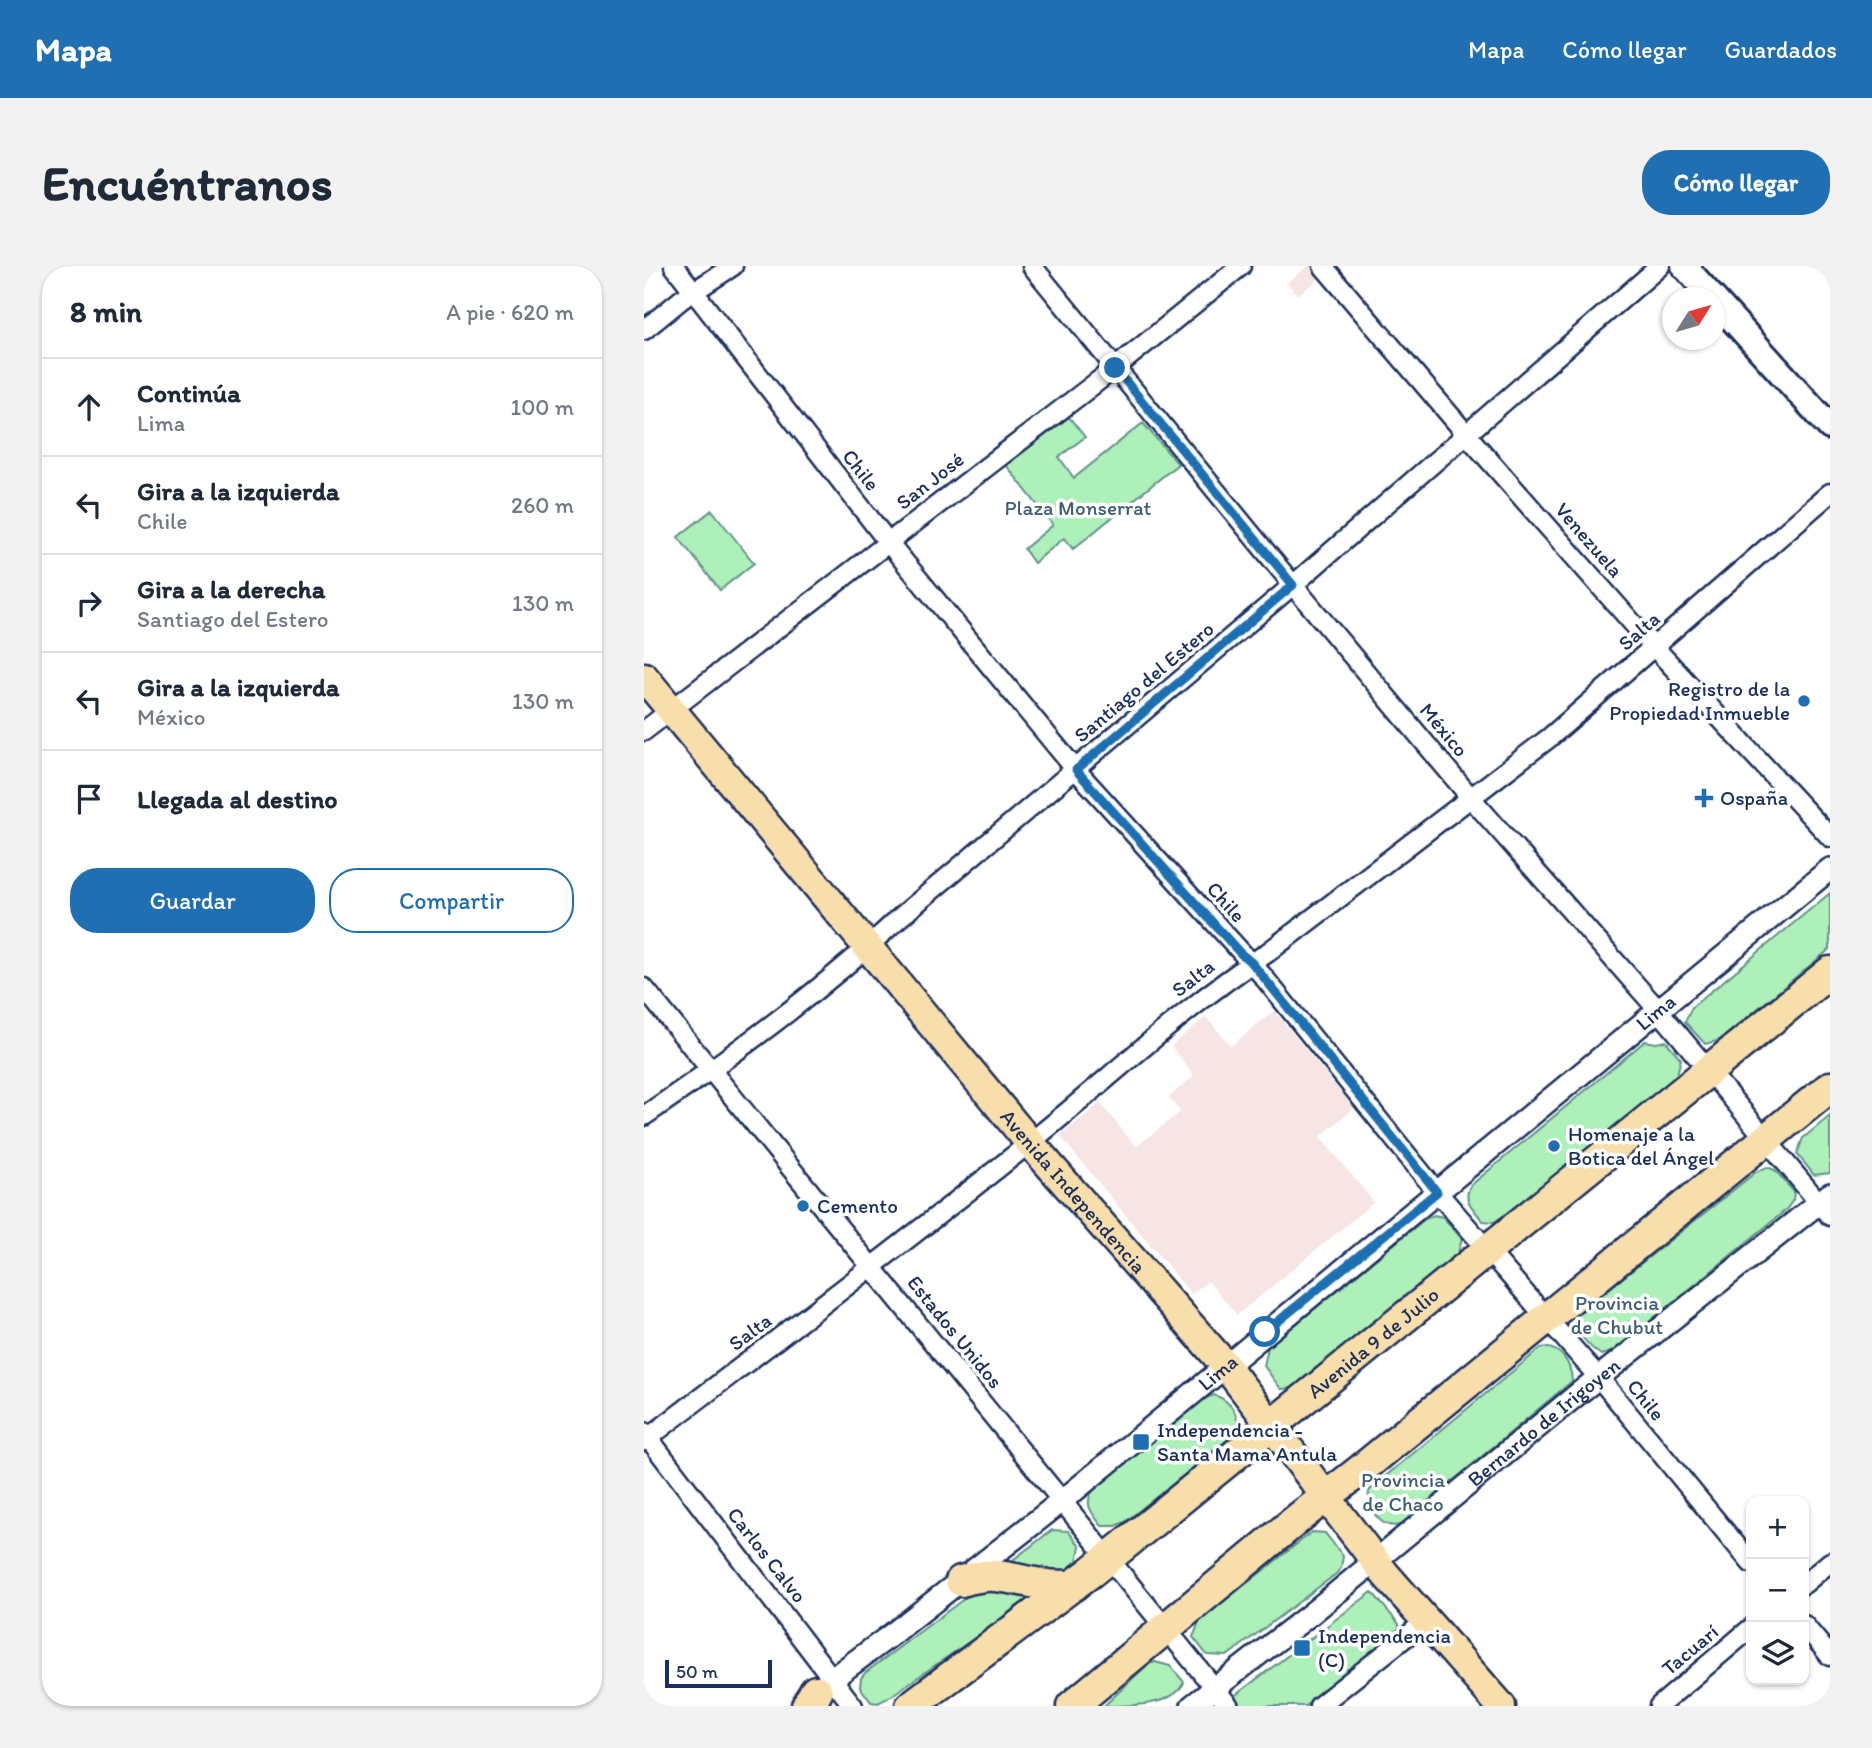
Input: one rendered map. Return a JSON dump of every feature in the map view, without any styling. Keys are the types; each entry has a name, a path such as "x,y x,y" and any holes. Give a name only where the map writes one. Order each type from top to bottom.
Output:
{"highway":[{"name":"Avenida 9 de Julio","path":"911,1706 1108,1558 1830,972"},
{"path":"1072,1706 1830,1087"},
{"path":"961,1581 979,1576 994,1576 1047,1587 1074,1585"}],"main road":[{"path":"1684,266 1704,287"},
{"path":"1725,310 1830,427"},
{"name":"Avenida Independencia","path":"644,677 1030,1143 1225,1366 1375,1562 1501,1706"}],"street":[{"name":"Chile","path":"674,266 888,542 1076,770 1240,953 1252,963 1437,1192 1599,1378 1748,1559"},
{"path":"644,330 733,266"},
{"name":"México","path":"1032,266 1471,798 1659,1011 1766,1140 1826,1204"},
{"name":"San José","path":"644,731 1115,368 1241,266"},
{"name":"Venezuela","path":"1323,266 1466,435 1655,648 1830,837"},
{"name":"Santiago del Estero","path":"644,1116 713,1069 867,947 1293,585 1660,266"},
{"name":"Salta","path":"646,1437 873,1267 1030,1143 1162,1031 1240,970 1549,738 1830,493"},
{"name":"Lima","path":"813,1696 1062,1501 1830,869"},
{"name":"Estados Unidos","path":"644,988 713,1069 1229,1706"},
{"name":"Bernardo de Irigoyen","path":"1192,1706 1375,1562 1599,1378 1826,1204"},
{"name":"Carlos Calvo","path":"646,1437 813,1696 853,1706"},
{"path":"1809,1580 1830,1562"},
{"path":"1319,1706 1426,1621"},
{"path":"1809,1631 1830,1656"},
{"name":"Tacuarí","path":"1659,1706 1746,1632"}],"shaded area":[{"path":"1308,266 1316,266 1323,275 1298,295 1287,283"},
{"path":"1274,1011 1354,1108 1320,1137 1374,1202 1237,1315 1208,1281 1191,1294 1060,1136 1100,1103 1136,1147 1180,1112 1169,1097 1194,1076 1171,1046 1206,1017 1231,1046"}],"green space":[{"name":"Plaza Monserrat","path":"1069,417 1085,437 1059,457 1074,478 1143,423 1178,464 1073,549 1064,538 1034,563 1024,549 1053,525 1006,465"},
{"path":"712,510 754,563 720,590 678,537"},
{"path":"1830,893 1830,949 1720,1040 1705,1044 1685,1022 1692,1007"},
{"path":"1645,1041 1666,1041 1681,1059 1676,1078 1581,1157 1502,1217 1494,1222 1483,1221 1468,1201 1470,1186"},
{"path":"1830,1116 1830,1173 1814,1175 1797,1154 1803,1138"},
{"name":"Provincia de Chubut","path":"1767,1167 1775,1170 1794,1192 1793,1200 1786,1210 1614,1351 1601,1355 1592,1348 1581,1334 1575,1317 1756,1172"},
{"path":"1434,1215 1443,1217 1462,1239 1457,1256 1300,1388 1281,1389 1264,1366 1268,1347 1425,1219"},
{"name":"Provincia de Chaco","path":"1541,1348 1554,1350 1564,1357 1570,1368 1572,1381 1400,1525 1393,1526 1381,1521 1370,1505 1369,1491"},
{"path":"1214,1395 1226,1401 1234,1411 1237,1422 1234,1435 1125,1522 1116,1526 1102,1526 1089,1504 1094,1489 1201,1400"},
{"path":"1052,1530 1068,1531 1080,1546 1077,1561 1050,1582 1001,1569"},
{"path":"1312,1532 1325,1533 1343,1556 1341,1568 1336,1574 1227,1656 1207,1655 1193,1637 1200,1620"},
{"path":"981,1586 1035,1596 888,1698 878,1703 871,1702 860,1687 865,1673"},
{"path":"1372,1592 1399,1624 1399,1631 1306,1706 1240,1706 1233,1697"},
{"path":"1155,1662 1170,1666 1184,1682 1179,1690 1151,1703 1104,1706 1148,1664"}],"place":[{"name":"Registro de la Propiedad Inmueble","path":"1804,701"},
{"name":"Ospaña","path":"1704,798"},
{"name":"Homenaje a la Botica del Ángel","path":"1554,1146"},
{"name":"Cemento","path":"803,1206"},
{"name":"Independencia - Santa Mama Antula","path":"1141,1442"},
{"name":"Independencia (C)","path":"1302,1648"}],"route":[{"path":"1115,368 1293,585 1076,770 1240,953 1252,963 1437,1192 1265,1332"}]}
